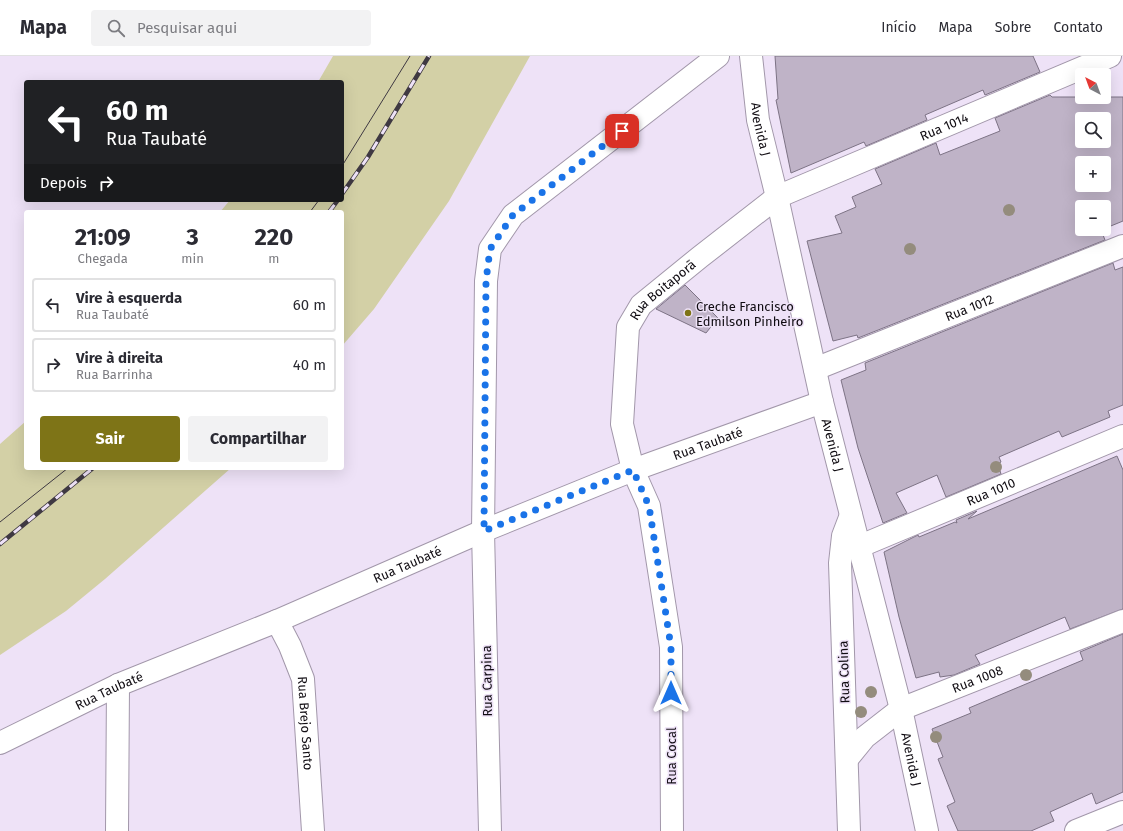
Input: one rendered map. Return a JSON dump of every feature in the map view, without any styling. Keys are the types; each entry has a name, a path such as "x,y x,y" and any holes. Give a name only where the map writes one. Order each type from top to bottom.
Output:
{"street":[{"name":"Rua Carpina","path":"490,831 484,531 486,281 490,249 513,215 718,56"},
{"name":"Avenida J","path":"752,56 758,120 777,197 822,402 858,547 901,709 927,831"},
{"name":"Rua 1014","path":"777,197 1110,56"},
{"name":"Rua Boitaporã","path":"633,470 622,424 628,327 641,305 777,197"},
{"name":"Rua 1012","path":"815,369 1123,246"},
{"name":"Rua Taubaté","path":"0,743 118,685 276,621 484,531 633,470 822,402"},
{"name":"Rua 1010","path":"858,547 1123,436"},
{"name":"Rua Cocal","path":"633,470 649,506 671,647 672,831"},
{"name":"Rua Colina","path":"849,831 840,563 843,536 851,516"},
{"name":"Rua 1008","path":"847,759 865,737 901,709 1123,620"},
{"name":"Rua Brejo Santo","path":"276,621 290,646 303,679 313,831"},
{"path":"117,831 118,685"},
{"path":"1076,831 1123,812"}],"shaded area":[{"path":"333,56 530,56 449,201 374,309 344,344 344,210 222,210 228,202 344,202 344,80 319,80"},
{"path":"24,423 24,470 229,470 105,579 66,611 0,655 0,444"}],"building":[{"path":"775,56 1033,56 1040,72 985,95 983,90 925,115 927,120 866,146 864,142 791,173 776,100 778,99"},
{"path":"1050,95 1052,97 1075,97 1075,104 1111,104 1111,97 1123,97 1123,221 1111,226 1111,200 1075,200 1075,236 1103,236 1105,240 858,338 857,335 833,341 807,241 842,233 835,216 856,207 852,197 882,184 875,169 936,143 940,155 1000,131 995,118"},
{"path":"1113,263 1115,270 1123,267 1123,405 1108,411 1110,417 1062,437 1059,431 999,457 1001,462 998,464 1001,474 946,497 937,475 896,493 907,513 883,523 858,448 841,380 866,370 865,363"},
{"name":"Creche Francisco Edmilson Pinheiro","path":"685,285 718,318 706,333 656,309"},
{"path":"1117,456 1123,470 1123,609 1070,629 1065,617 975,655 980,664 954,675 940,677 939,672 916,678 899,617 884,552 918,535 919,537 955,522 957,523 956,520 977,511 968,519"},
{"path":"1123,634 1123,792 1096,804 1092,793 1050,812 1054,821 1031,831 958,831 947,806 955,802 938,759 943,757 932,729 971,713 969,708 1083,660 1080,652"}],"tram line":[{"path":"344,163 410,56"},
{"path":"312,210 318,202"},
{"path":"0,522 65,470"}],"railway":[{"path":"344,191 368,157 429,56"},
{"path":"330,210 336,202"},
{"path":"0,544 91,470"}],"place":[{"name":"Creche Francisco Edmilson Pinheiro","path":"688,313"}],"route":[{"path":"622,131 513,215 490,249 486,281 484,531 633,470 649,506 671,647 671,693"}]}
